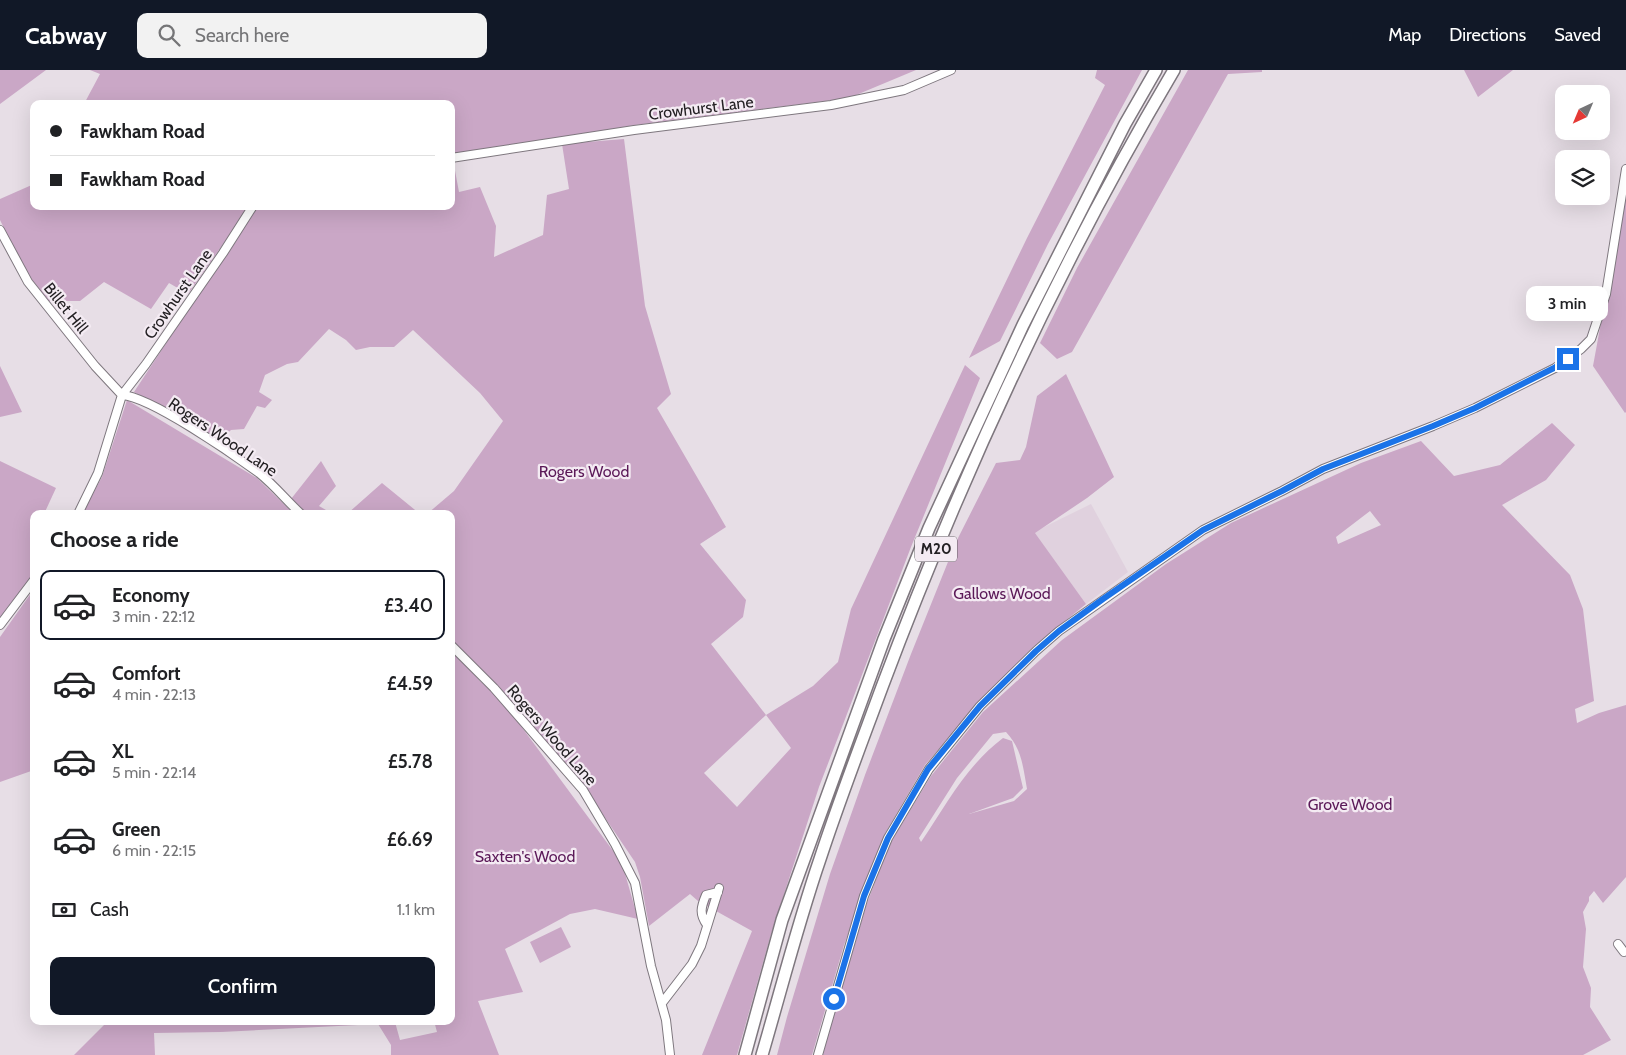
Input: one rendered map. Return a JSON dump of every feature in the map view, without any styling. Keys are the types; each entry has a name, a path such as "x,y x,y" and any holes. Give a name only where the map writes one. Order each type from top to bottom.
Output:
{"highway":[{"name":"M20","path":"745,1055 782,920 884,639 929,528 1023,325 1125,124 1156,70"},
{"name":"M20","path":"762,1055 819,859 915,599 978,452 1033,333 1141,125 1174,70"}],"street":[{"name":"Crowhurst Lane","path":"455,157 634,130 831,105 904,90 951,70"},
{"path":"818,1055 864,896 888,838 928,769 980,706 1059,631 1203,530 1323,469 1475,408 1554,368 1581,349 1591,339 1606,294 1626,169"},
{"name":"Crowhurst Lane","path":"80,510 98,473 122,395 217,261 250,210"},
{"name":"Billet Hill","path":"0,230 28,282 95,366 122,395"},
{"name":"Rogers Wood Lane","path":"122,395 132,396 156,408 204,436 260,474 297,510"},
{"path":"0,625 30,585"},
{"name":"Rogers Wood Lane","path":"455,649 494,688 583,790 615,844 635,883 650,966 666,1020 670,1055"},
{"path":"662,1003 692,964 701,946 707,925 701,917 701,906 706,894 718,890"},
{"path":"657,985 672,990"}],"shaded area":[{"path":"1091,504 1128,572 1086,604 1034,532"}],"green space":[{"path":"0,70 46,70 0,104"},
{"path":"90,70 916,70 849,98 635,125 455,155 455,100 86,100 100,74"},
{"path":"1097,70 1142,70 1048,244 1000,341 969,358 1027,238 1105,85 1095,78"},
{"path":"1188,70 1262,70 1262,72 1228,74 1072,352 1057,359 1040,343 1077,268"},
{"path":"1464,70 1513,70 1478,97"},
{"name":"Rogers Wood","path":"624,139 645,306 671,394 657,408 726,527 700,544 746,600 743,617 711,644 766,715 813,686 838,662 851,609 965,365 980,378 911,547 819,787 771,934 737,1055 702,1055 752,931 698,901 690,894 649,926 640,877 635,862 576,775 497,686 455,644 455,510 432,510 454,491 503,421 480,393 413,330 394,347 370,347 356,350 346,340 329,329 298,362 287,364 265,375 259,392 272,400 265,408 257,406 244,429 231,430 219,441 134,392 256,210 455,210 455,171 459,192 480,187 496,226 494,257 543,235 547,195 569,189 562,144","holes":["766,715 791,748 737,807 704,773"]},
{"path":"30,186 30,210 247,210 188,294 169,283 151,309 104,282 80,301 49,301 25,271 0,220 0,199"},
{"path":"1626,187 1626,412 1625,413 1593,366"},
{"path":"0,366 22,412 0,417"},
{"name":"Gallows Wood","path":"1066,374 1114,477 1087,498 1035,533 1086,604 1032,648 979,703 925,765 886,832 844,945 812,1055 777,1055 830,874 865,775 956,542 996,463 1020,460 1026,447 1037,396"},
{"path":"127,400 257,478 290,510 84,510 102,477"},
{"name":"Grove Wood","path":"1552,423 1575,445 1546,480 1502,505 1570,575 1583,609 1594,701 1575,709 1577,723 1599,713 1626,705 1626,877 1603,903 1594,891 1589,897 1583,912 1586,929 1583,967 1591,988 1590,1007 1611,1040 1583,1055 823,1055 836,1001 866,906 889,845 931,776 983,712 1062,640 1166,564 1231,523 1361,463 1421,441 1454,476 1500,465","holes":["1370,511 1381,525 1338,544 1336,537","1006,732 1011,738 1019,752 1027,789 1014,801 969,814 1013,798 1023,788 1012,741 1003,738 967,774 921,842 919,838 957,778 993,734"]},
{"path":"0,461 56,488 46,510 30,510 30,580 0,618"},
{"path":"321,461 336,486 319,506 326,510 303,510 291,499"},
{"path":"382,483 415,510 352,510"},
{"path":"30,595 30,771 0,782 0,637"},
{"name":"Saxten's Wood","path":"455,653 480,681 504,703 622,863 638,919 595,909 570,914 505,949 523,992 478,1001 499,1055 391,1055 391,1045 379,1025 396,1025 400,1040 437,1032 435,1025 455,1025"},
{"path":"561,927 571,947 540,963 530,942"},
{"name":"Saxten's Wood","path":"104,1025 358,1025 221,1032 154,1033 155,1055 74,1055"}],"route":[{"path":"834,999 864,896 888,838 928,769 980,706 1036,651 1059,631 1118,588 1203,530 1323,469 1475,408 1568,359"}]}
